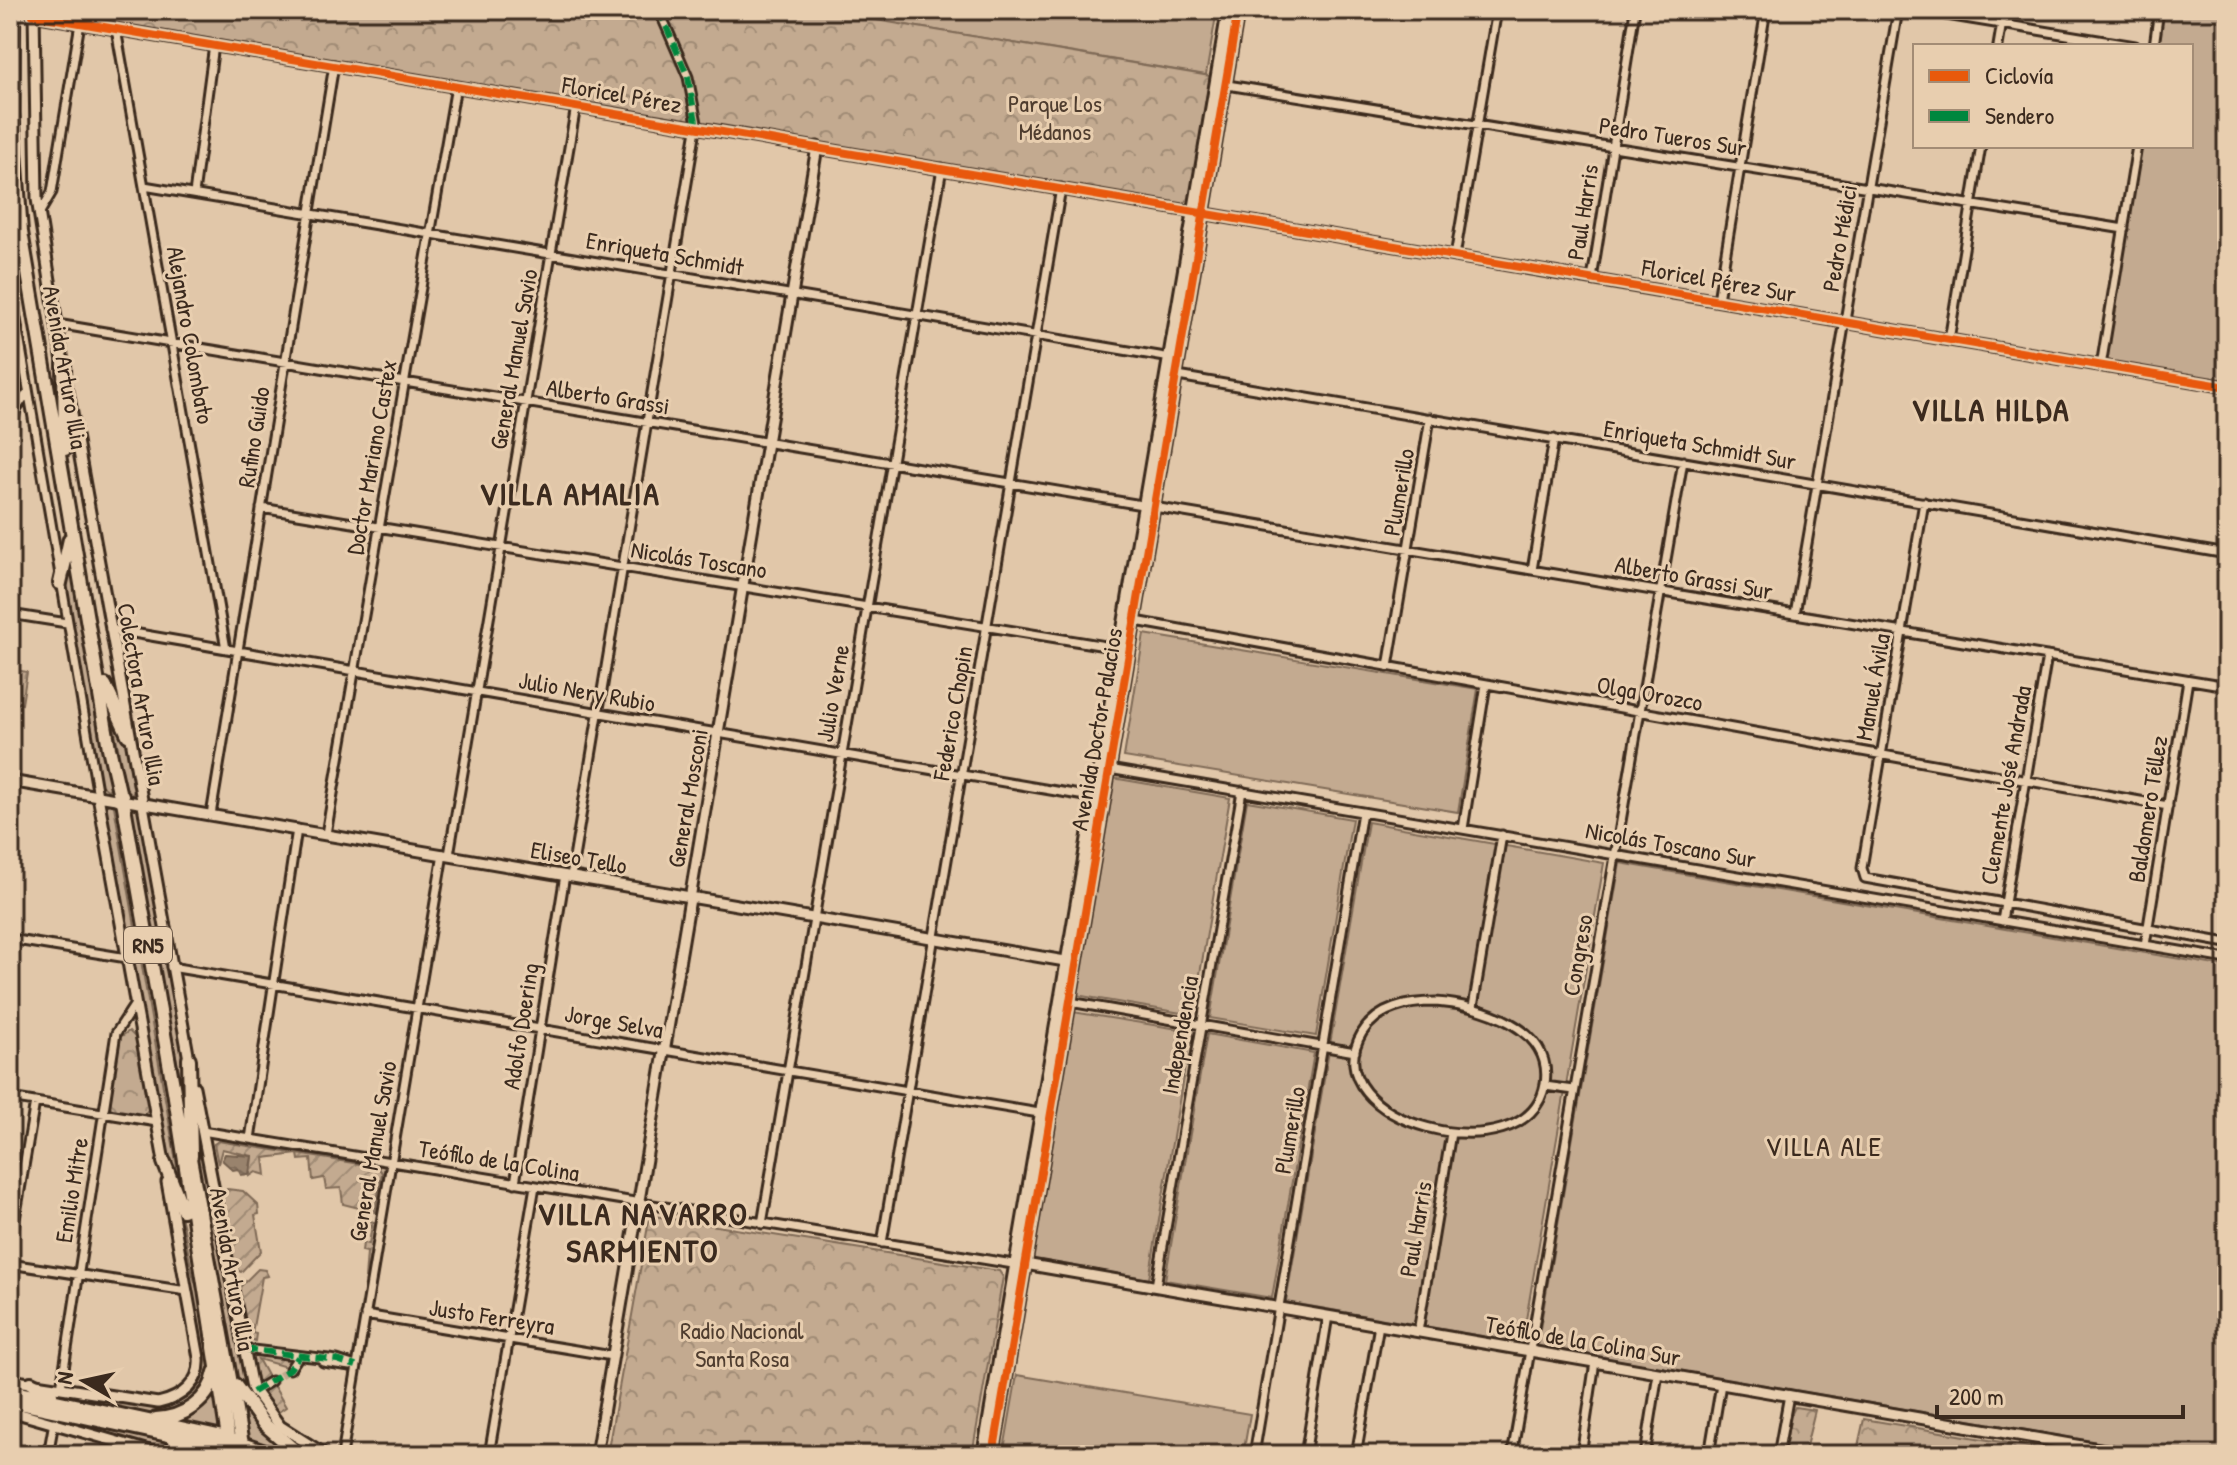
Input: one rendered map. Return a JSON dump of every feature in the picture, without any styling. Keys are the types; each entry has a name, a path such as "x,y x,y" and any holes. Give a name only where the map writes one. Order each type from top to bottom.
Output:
{"highway":[{"name":"Avenida Arturo Illia","path":"13,10 12,113 19,217 174,1091 206,1305 220,1354"},
{"path":"60,583 69,550 70,516 63,414 64,364"},
{"path":"98,671 128,735"},
{"path":"189,1059 191,1163"},
{"name":"Avenida Arturo Illia","path":"174,1091 191,1163 236,1447"},
{"path":"164,1162 181,1202 193,1264 206,1305"},
{"path":"10,1401 107,1415 165,1419 191,1408 211,1386 220,1354"},
{"path":"220,1354 249,1407 274,1434 300,1455"},
{"path":"31,1383 47,1393 174,1441 201,1455"},
{"path":"10,1391 274,1455"},
{"path":"132,1416 236,1447"}],"main road":[{"name":"Avenida Doctor Palacios","path":"983,1455 1020,1265 1130,620 1220,84 1228,10"},
{"name":"Avenida Doctor Palacios","path":"1220,84 1238,10"},
{"name":"Avenida Doctor Palacios","path":"1099,799 1109,769 1124,649"},
{"name":"Avenida Doctor Palacios","path":"1046,1114 1070,1002 1072,962"},
{"name":"Avenida Doctor Palacios","path":"993,1455 1020,1265"}],"street":[{"name":"Adolfo Doering","path":"515,1183 697,127 690,83 659,10"},
{"path":"1455,256 1497,10"},
{"name":"Paul Harris","path":"1592,279 1635,10"},
{"path":"1718,300 1766,10"},
{"name":"Pedro Médici","path":"1795,614 1898,10"},
{"path":"1916,10 2123,44"},
{"path":"1998,44 2004,10"},
{"path":"2154,44 2159,10"},
{"name":"Floricel Pérez","path":"34,12 80,23 1199,212"},
{"name":"Colectora Arturo Illia","path":"34,12 38,215 140,803 253,1392"},
{"path":"38,215 52,192 80,23"},
{"name":"Alejandro Colombato","path":"116,29 226,649"},
{"path":"194,194 214,45"},
{"name":"Rufino Guido","path":"211,815 334,65"},
{"name":"Pedro Tueros Sur","path":"1220,84 2124,229"},
{"name":"Doctor Mariano Castex","path":"326,834 456,86"},
{"name":"General Manuel Savio","path":"342,1455 417,1008 477,692 576,106"},
{"name":"General Mosconi","path":"596,1455 817,147"},
{"path":"1949,340 1981,148"},
{"path":"2101,366 2137,148"},
{"name":"Julio Verne","path":"762,1224 942,168"},
{"name":"Enriqueta Schmidt","path":"144,186 1174,359"},
{"name":"Federico Chopin","path":"882,1243 1061,188"},
{"name":"Floricel Pérez Sur","path":"1199,212 2227,387"},
{"path":"10,284 12,317 199,1358 194,1381 180,1394 163,1402 10,1380"},
{"name":"Alberto Grassi","path":"57,324 1149,506"},
{"name":"Enriqueta Schmidt Sur","path":"1171,374 2227,554"},
{"path":"10,443 16,409 27,393"},
{"name":"Plumerillo","path":"1388,667 1430,418"},
{"path":"1532,570 1554,439"},
{"name":"Congreso","path":"1512,1455 1683,461"},
{"name":"Manuel Ávila","path":"1924,502 1862,871 1865,878 2005,905"},
{"name":"Alberto Grassi Sur","path":"1149,506 2227,686"},
{"name":"Nicolás Toscano","path":"261,508 1124,649"},
{"path":"10,614 67,623"},
{"name":"Olga Orozco","path":"1130,620 2168,806"},
{"name":"Julio Nery Rubio","path":"110,629 1099,799"},
{"name":"Clemente José Andrada","path":"2002,921 2047,656"},
{"name":"Baldomero Téllez","path":"2145,945 2188,680"},
{"path":"1463,829 1486,684"},
{"name":"Nicolás Toscano Sur","path":"1109,769 2227,959"},
{"path":"10,804 12,781"},
{"name":"Eliseo Tello","path":"12,781 1072,962"},
{"name":"Independencia","path":"1156,1286 1242,791"},
{"name":"Plumerillo","path":"1254,1455 1362,812"},
{"path":"250,1139 297,829"},
{"path":"1473,1007 1502,835"},
{"path":"2005,905 2227,943"},
{"path":"10,939 127,958"},
{"name":"Jorge Selva","path":"171,967 1046,1114"},
{"path":"1070,1002 1355,1052"},
{"path":"1436,1002 1473,1007 1508,1022 1529,1038 1543,1061 1545,1086 1533,1108 1512,1123 1489,1131 1451,1133 1408,1122 1381,1106 1361,1082 1355,1052 1367,1026 1394,1007 1436,1002"},
{"name":"Emilio Mitre","path":"61,1388 117,1029 135,1004"},
{"path":"1545,1086 1574,1090"},
{"path":"10,1098 157,1122"},
{"path":"10,1249 35,1102"},
{"name":"Teófilo de la Colina","path":"202,1131 1020,1265"},
{"name":"Paul Harris","path":"1418,1332 1451,1133"},
{"path":"489,1455 535,1186"},
{"path":"10,1264 187,1291"},
{"name":"Teófilo de la Colina Sur","path":"1020,1265 2134,1455"},
{"name":"Justo Ferreyra","path":"365,1315 612,1356"},
{"path":"1305,1455 1328,1316"},
{"path":"1356,1455 1379,1325"},
{"path":"244,1349 356,1366"},
{"path":"290,1369 298,1357"},
{"path":"1593,1455 1581,1454 1595,1362"},
{"path":"1645,1455 1658,1373"},
{"path":"271,1381 253,1392 280,1426 326,1455"},
{"path":"1709,1455 1721,1384"},
{"path":"1778,1455 1789,1395"},
{"path":"10,1411 131,1443 163,1455"},
{"path":"48,1455 54,1422"},
{"path":"129,1455 131,1443"}],"green space":[{"name":"Parque Los Médanos","path":"41,10 816,10 1210,76 1190,198 1182,204"},
{"path":"816,10 1217,10 1206,75"},
{"path":"2164,10 2227,10 2227,383 2106,363 2142,148 2193,148 2193,44 2158,44"},
{"path":"71,561 112,785 108,790 101,785 66,586"},
{"path":"1144,634 1478,689 1458,812 1124,757"},
{"path":"10,669 27,672 22,704 10,702"},
{"path":"109,698 124,734 134,791 131,796 126,792"},
{"path":"1113,778 1230,798 1193,1015 1076,995"},
{"path":"1247,801 1352,819 1316,1036 1210,1018"},
{"path":"110,803 114,806 181,1190 165,1149 105,807"},
{"path":"133,807 138,810 188,1083 187,1114 129,811"},
{"path":"1368,822 1604,863 1522,1343 1286,1302"},
{"path":"1620,863 2227,967 2227,1455 2172,1455 1537,1346"},
{"path":"1073,1012 1191,1031 1149,1279 1032,1259"},
{"path":"129,1031 136,1038 149,1109 142,1117 114,1112 110,1106 119,1038"},
{"path":"1207,1034 1314,1053 1272,1298 1165,1280"},
{"path":"196,1125 247,1391 280,1432 316,1455 305,1453 282,1437 250,1400 237,1377 191,1128"},
{"path":"223,1138 383,1165 386,1170 379,1211 375,1212 382,1173 378,1167 222,1141"},
{"path":"218,1141 298,1154 264,1158 266,1175 256,1172 250,1176 252,1156 222,1149 218,1164 214,1144"},
{"path":"298,1154 378,1167 382,1173 375,1212 343,1204 341,1188 326,1189 324,1178 313,1180 311,1159 299,1160"},
{"path":"227,1189 243,1191 258,1205 259,1214 255,1215 261,1251 241,1272 234,1268 221,1197"},
{"path":"174,1197 211,1350 211,1372 201,1393 184,1406 162,1413 137,1413 85,1404 43,1388 140,1405 165,1404 186,1398 200,1384 204,1361"},
{"name":"Radio Nacional Santa Rosa","path":"654,1216 999,1271 1003,1277 972,1455 607,1455 649,1220"},
{"path":"367,1220 377,1223 365,1279 367,1252 362,1251 363,1243 369,1244 372,1225 366,1223"},
{"path":"258,1269 265,1270 268,1276 262,1277 252,1333 256,1334 255,1341 247,1337 238,1289"},
{"path":"250,1353 289,1358 291,1363 286,1367 258,1359 269,1379 258,1382"},
{"path":"1017,1375 1250,1414 1243,1455 1003,1455"},
{"path":"272,1383 286,1407 277,1413 262,1398 264,1389"},
{"path":"216,1385 223,1433 173,1422"},
{"path":"238,1399 292,1455 245,1439"},
{"path":"1795,1407 1815,1410 1804,1455 1784,1455 1790,1417"},
{"path":"54,1413 155,1439 193,1455 173,1455 41,1414"},
{"path":"1864,1419 2078,1455 1856,1455"}],"water":[{"path":"225,1154 252,1156 249,1174 241,1175 238,1169 233,1170 222,1160"}],"tunnel":[{"path":"271,1381 290,1369"}],"marked path":[{"path":"659,10 688,77 697,127"},
{"path":"244,1349 337,1360 356,1366"},
{"path":"253,1392 290,1369 298,1357"}],"cycle path":[{"path":"34,10 33,15 2227,387"},
{"path":"993,1455 1238,10"}],"district":[{"name":"VILLA HILDA","path":"1991,409"},
{"name":"VILLA AMALIA","path":"570,493"},
{"name":"VILLA ALE","path":"1824,1146"},
{"name":"VILLA NAVARRO SARMIENTO","path":"643,1232"}]}
